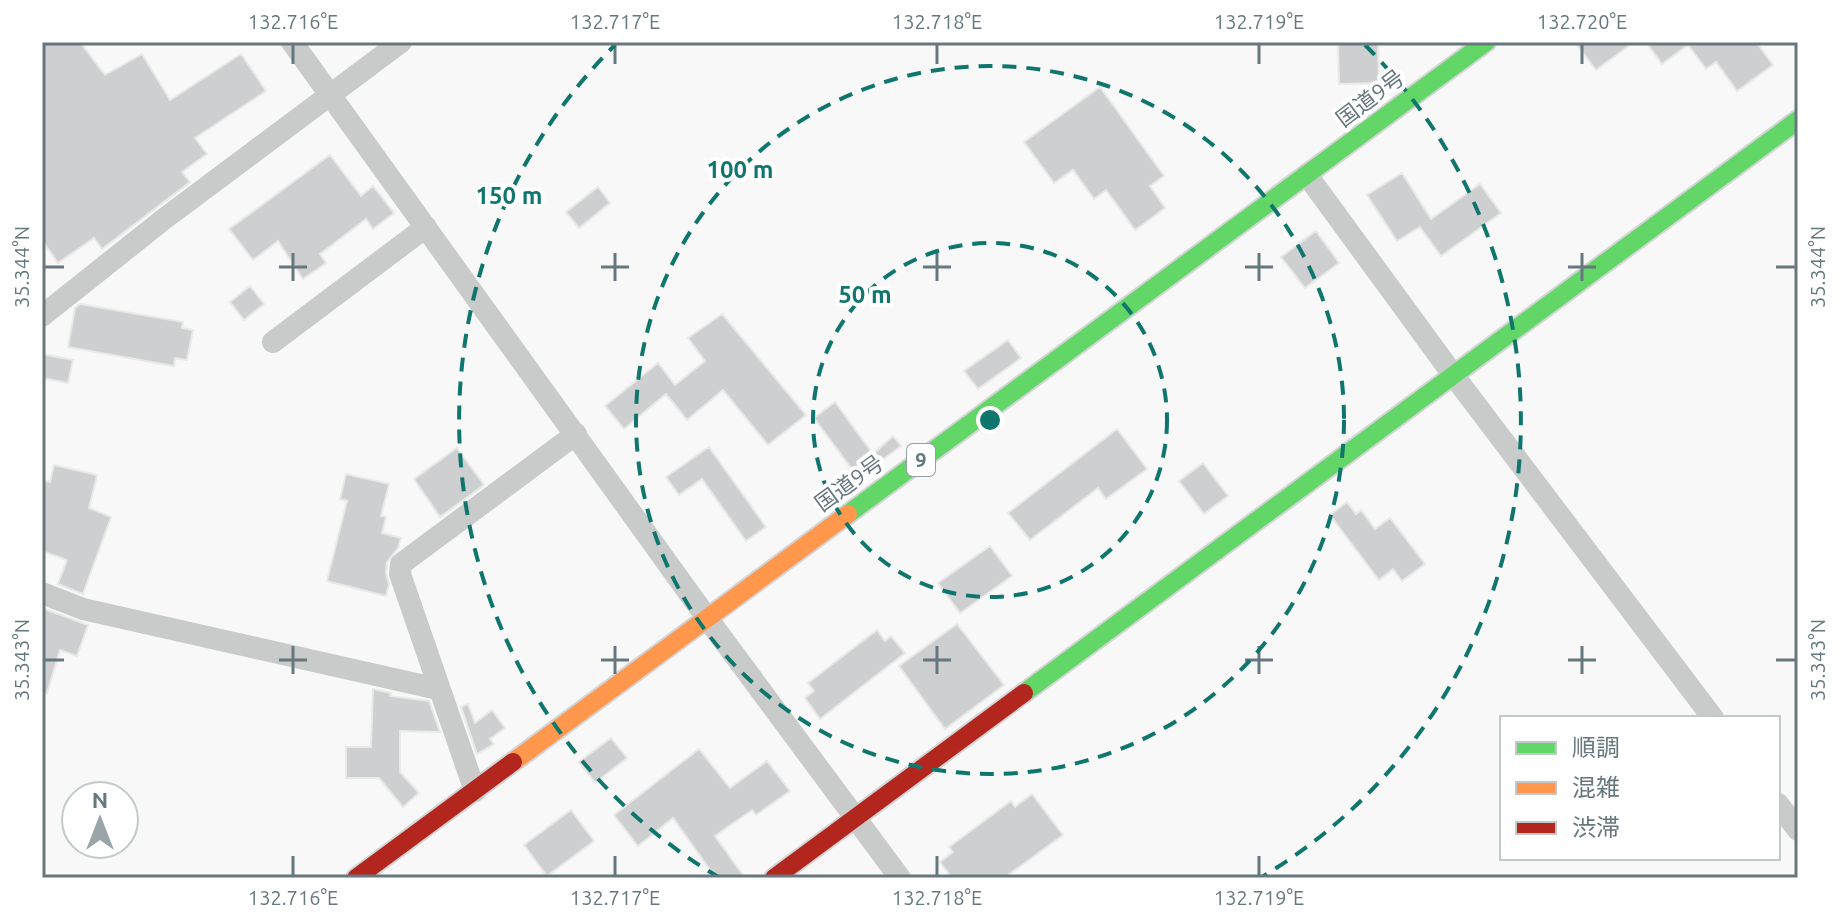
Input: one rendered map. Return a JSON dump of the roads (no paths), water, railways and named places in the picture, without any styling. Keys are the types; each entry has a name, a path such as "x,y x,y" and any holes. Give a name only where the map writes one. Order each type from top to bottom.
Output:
{"main road":[{"name":"国道9号","path":"356,878 1486,42"},
{"path":"774,878 1798,120"}],"street":[{"path":"292,42 707,618 900,878"},
{"path":"42,316 164,219 401,42"},
{"path":"1307,175 1454,376 1711,716"},
{"path":"273,342 426,227"},
{"path":"475,791 400,574 401,564 576,434"},
{"path":"42,593 83,609 438,689"},
{"path":"1780,807 1798,830"}]}
